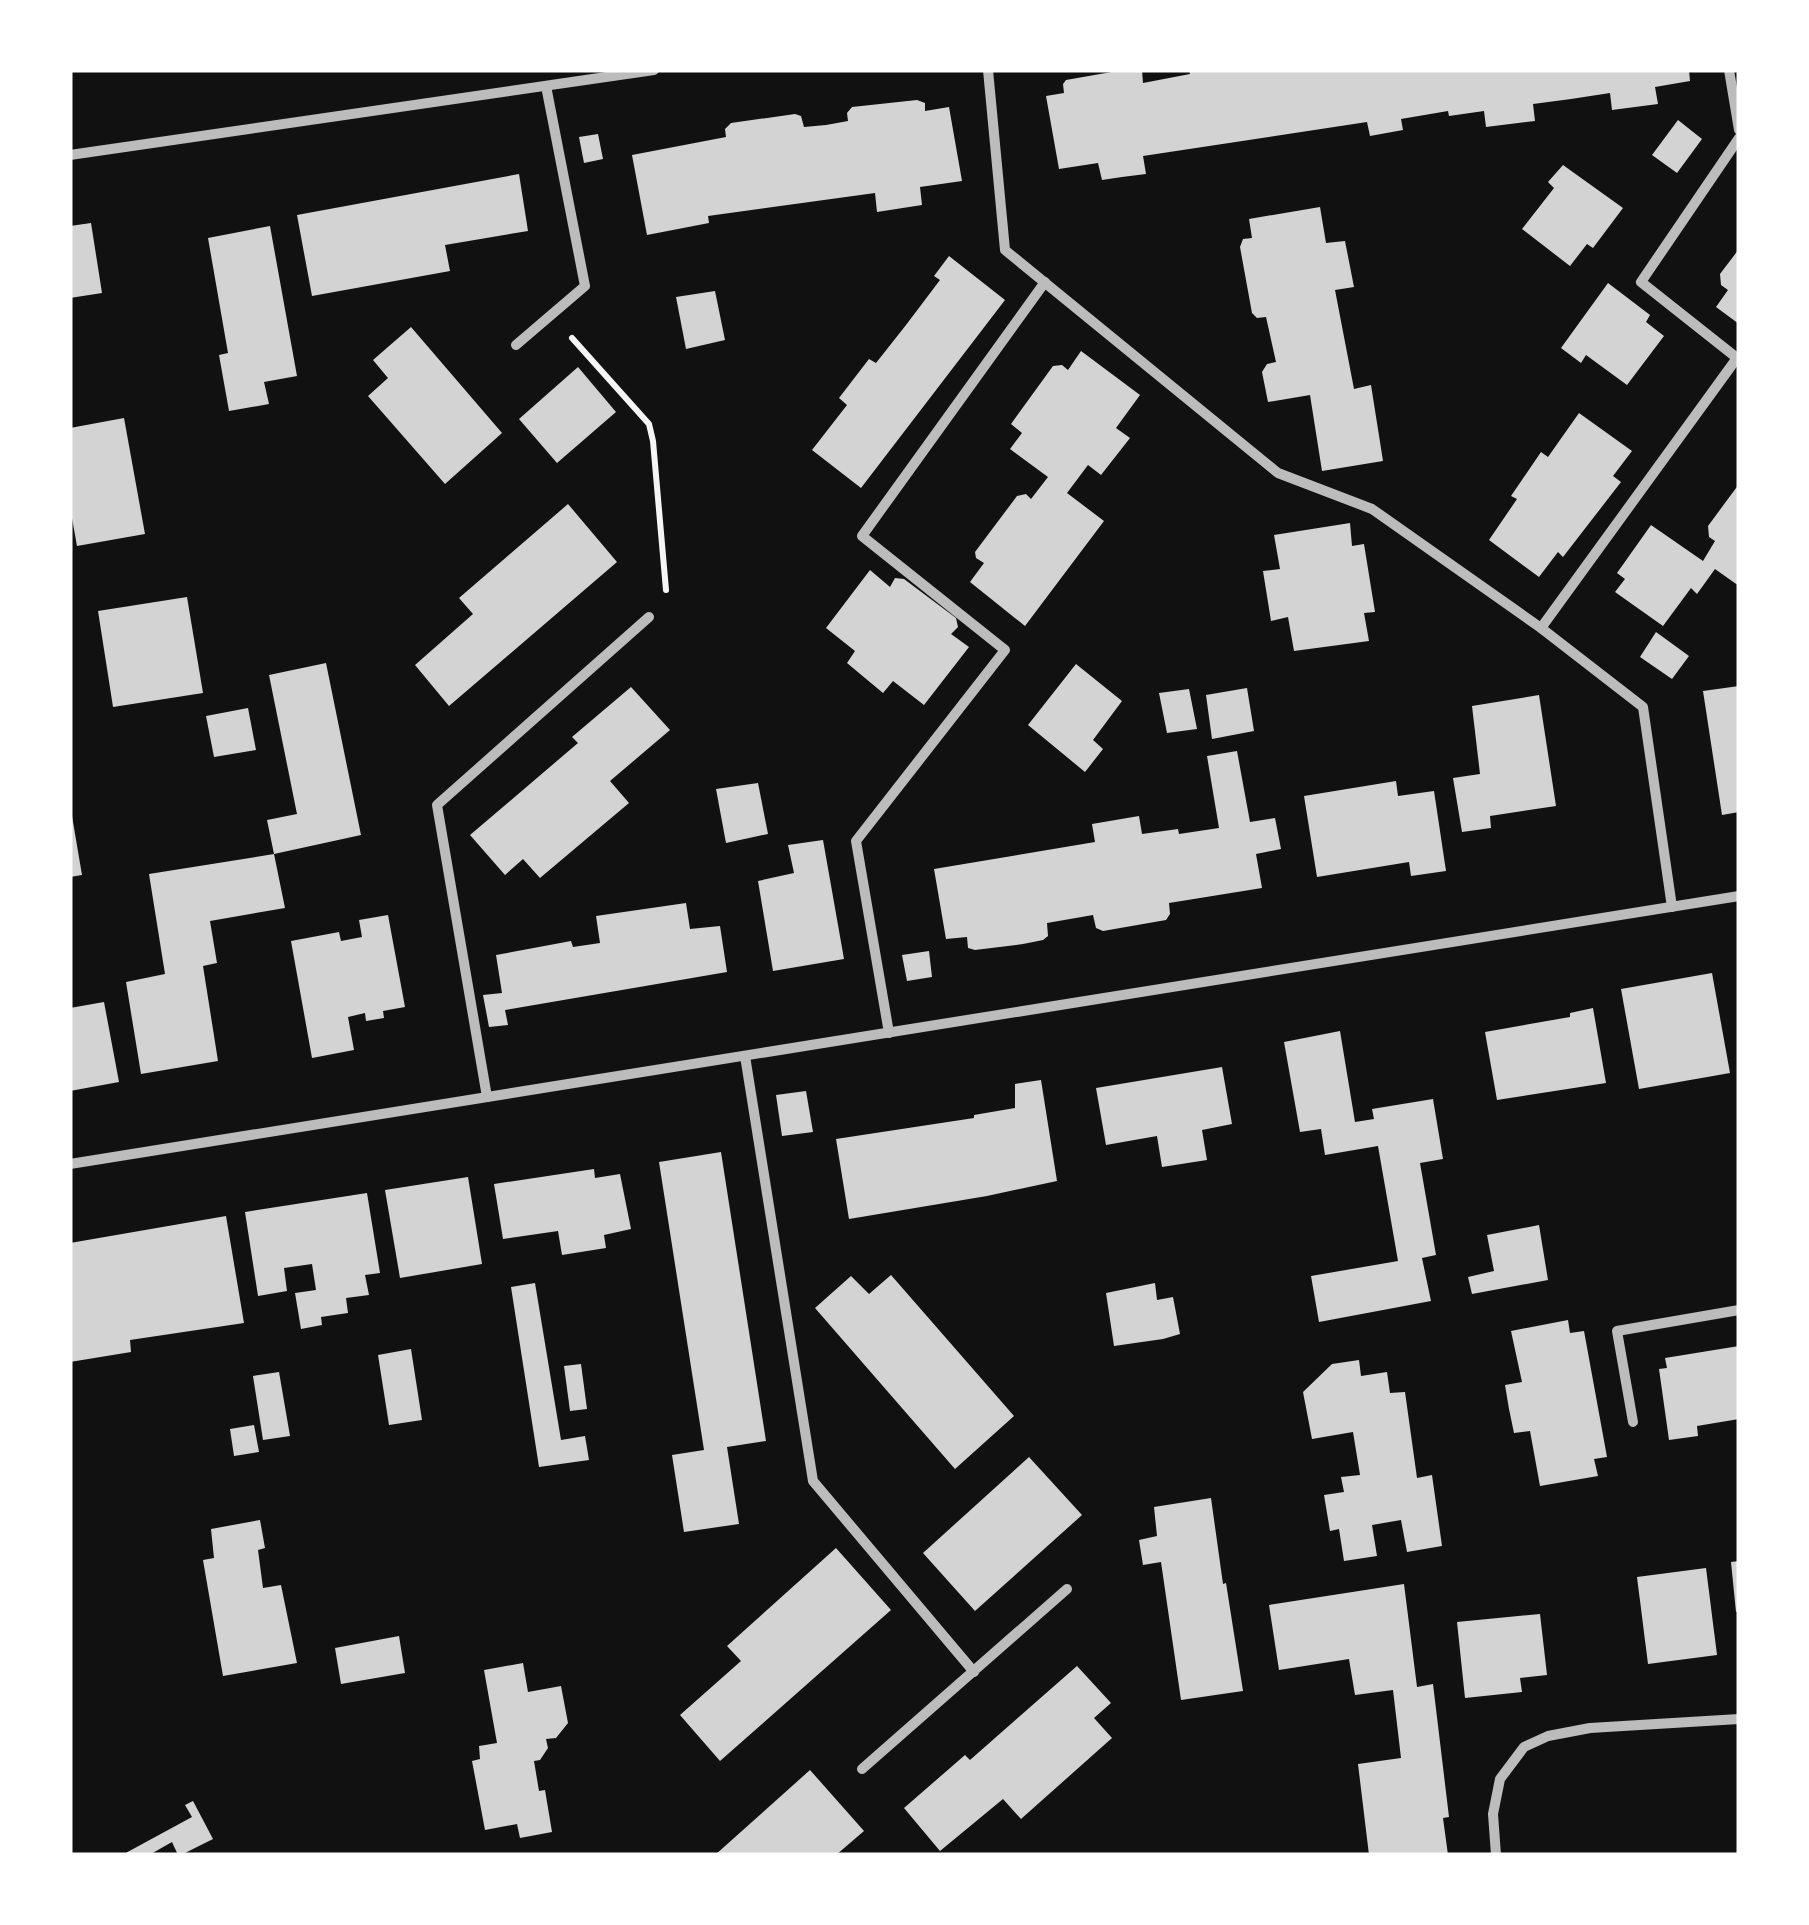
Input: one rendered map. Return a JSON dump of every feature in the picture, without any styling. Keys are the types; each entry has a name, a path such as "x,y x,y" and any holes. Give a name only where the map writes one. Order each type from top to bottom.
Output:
{"street":[{"path":"70,155 654,70"},
{"path":"988,70 1005,250 1278,473 1372,510 1541,628 1643,707 1672,907"},
{"path":"1729,70 1739,130"},
{"path":"516,345 585,286 546,86"},
{"path":"1541,628 1738,358 1641,282 1739,138"},
{"path":"889,1033 856,841 1004,650 862,536 1044,282"},
{"path":"486,1096 437,805 649,618"},
{"path":"70,1164 1739,896"},
{"path":"745,1056 814,1481 974,1672"},
{"path":"1633,1422 1617,1331 1739,1310"},
{"path":"862,1769 1067,1589"},
{"path":"1496,1855 1492,1814 1500,1779 1524,1747 1548,1736 1590,1728 1739,1719"}],"path":[{"path":"551,315 649,424 666,597 649,618"}],"building":[{"path":"1142,70 1143,83 1190,74 1189,70 1689,70 1690,81 1655,87 1658,104 1612,110 1610,93 1533,104 1535,121 1486,127 1484,111 1449,116 1448,111 1401,119 1403,130 1370,136 1367,122 1143,156 1146,174 1102,180 1098,163 1059,169 1046,96 1064,93 1066,80"},
{"path":"917,100 925,103 925,111 949,107 962,181 920,187 922,205 877,212 875,193 708,216 709,223 647,235 632,155 726,137 725,129 731,123 795,114 801,116 804,127 826,125 848,121 847,113 852,107"},
{"path":"1678,120 1702,139 1677,173 1652,155"},
{"path":"598,134 603,159 584,163 579,137"},
{"path":"1563,165 1623,208 1593,248 1587,244 1570,266 1522,229 1554,188 1548,182"},
{"path":"519,174 528,231 445,245 450,271 312,296 297,215"},
{"path":"1320,207 1326,243 1345,241 1354,287 1335,290 1354,389 1371,385 1383,461 1322,471 1310,395 1268,402 1262,372 1267,364 1276,362 1266,317 1257,318 1252,313 1240,247 1243,239 1252,238 1249,219"},
{"path":"91,223 102,293 70,298 70,226"},
{"path":"270,226 297,376 264,382 269,404 229,411 219,355 228,353 208,238"},
{"path":"1739,249 1739,324 1716,307 1728,290 1721,285 1720,274"},
{"path":"949,256 1005,300 861,488 812,450 847,405 839,398 869,359 876,363 906,325 940,280 934,276"},
{"path":"1608,283 1650,315 1646,322 1664,336 1627,385 1586,355 1581,363 1561,348"},
{"path":"715,291 725,340 686,349 676,297"},
{"path":"411,327 502,433 445,484 368,396 388,378 373,360"},
{"path":"1081,351 1140,395 1116,428 1130,438 1101,475 1088,465 1067,493 1104,521 1025,626 970,582 984,563 976,558 975,552 1017,496 1026,494 1031,499 1048,477 1010,449 1022,433 1011,424 1053,366 1062,365 1068,370"},
{"path":"578,367 616,412 557,463 519,419"},
{"path":"1579,413 1632,451 1613,476 1621,482 1563,557 1558,552 1539,577 1489,540 1517,499 1511,496 1541,452 1548,457"},
{"path":"124,418 145,534 77,546 70,507 70,428"},
{"path":"1739,484 1739,586 1715,569 1697,594 1691,588 1663,626 1615,592 1625,579 1617,573 1651,525 1703,561 1715,541 1709,537 1708,526"},
{"path":"568,504 617,562 449,706 415,665 473,614 459,598"},
{"path":"1350,523 1352,546 1364,544 1375,612 1364,613 1369,641 1294,651 1288,617 1271,621 1263,571 1280,569 1274,535"},
{"path":"870,570 890,587 895,578 904,579 956,618 958,627 951,634 969,647 924,705 893,681 883,693 847,663 855,651 826,628"},
{"path":"187,597 203,693 113,707 98,611"},
{"path":"1656,632 1689,656 1672,679 1640,657"},
{"path":"326,663 361,835 274,854 267,820 297,814 269,675"},
{"path":"1076,664 1122,701 1093,740 1103,749 1085,772 1028,725"},
{"path":"1739,686 1739,812 1722,815 1703,691"},
{"path":"631,687 670,730 610,781 629,803 540,878 523,859 505,875 470,835 578,743 572,737"},
{"path":"1247,688 1254,731 1212,739 1206,695"},
{"path":"1189,689 1197,729 1167,733 1159,693"},
{"path":"1539,695 1556,806 1490,816 1491,828 1462,832 1453,778 1480,774 1472,706"},
{"path":"248,708 256,750 214,757 206,716"},
{"path":"1237,751 1250,822 1275,818 1281,849 1256,854 1262,888 1169,903 1166,920 1103,931 1096,928 1093,915 1047,923 1048,936 1023,944 975,950 968,948 967,937 946,939 934,869 1095,842 1092,824 1139,816 1142,834 1219,828 1207,756"},
{"path":"1396,781 1398,796 1434,791 1446,871 1411,876 1409,862 1317,877 1304,796"},
{"path":"758,783 768,834 726,843 716,789"},
{"path":"70,816 82,875 70,877"},
{"path":"823,840 844,959 773,971 758,881 794,873 788,845"},
{"path":"274,854 285,908 210,921 217,963 203,966 218,1061 141,1074 126,982 165,974 149,874"},
{"path":"686,903 690,929 720,926 727,972 505,1010 508,1025 489,1027 483,995 502,993 496,955 571,941 573,947 600,943 596,916"},
{"path":"388,915 405,1007 383,1011 384,1018 366,1021 365,1013 348,1017 354,1050 312,1058 291,941 339,932 341,941 362,937 359,920"},
{"path":"929,951 932,977 907,981 902,955"},
{"path":"1712,973 1730,1073 1639,1089 1621,989"},
{"path":"104,1002 119,1082 70,1091 70,1008"},
{"path":"1593,1008 1606,1083 1497,1100 1485,1032 1570,1017 1570,1013"},
{"path":"1340,1031 1355,1122 1374,1119 1372,1109 1433,1099 1443,1159 1420,1163 1436,1255 1422,1258 1431,1301 1319,1322 1311,1276 1398,1261 1378,1146 1325,1155 1321,1129 1300,1132 1284,1042"},
{"path":"1222,1067 1232,1124 1202,1130 1207,1160 1162,1167 1157,1136 1106,1145 1096,1088"},
{"path":"1041,1080 1057,1181 849,1219 836,1139 1015,1108 1015,1084"},
{"path":"806,1091 813,1132 782,1136 776,1095"},
{"path":"721,1152 766,1441 727,1447 739,1524 684,1532 672,1455 704,1450 659,1162"},
{"path":"594,1169 595,1178 620,1174 631,1229 604,1235 606,1248 562,1255 558,1231 503,1239 494,1184"},
{"path":"468,1177 482,1264 400,1278 385,1190"},
{"path":"367,1193 380,1273 365,1275 369,1295 346,1298 348,1313 321,1317 322,1325 301,1329 295,1293 316,1290 312,1264 284,1268 287,1291 258,1296 245,1212"},
{"path":"226,1216 244,1323 130,1340 131,1352 70,1362 70,1243"},
{"path":"1539,1225 1548,1280 1472,1294 1468,1277 1494,1271 1487,1235"},
{"path":"891,1275 1014,1416 955,1469 815,1308 851,1276 869,1294"},
{"path":"535,1283 561,1440 585,1436 589,1460 539,1467 511,1287"},
{"path":"1155,1283 1157,1300 1173,1297 1180,1334 1114,1346 1106,1293"},
{"path":"1568,1320 1570,1333 1584,1331 1607,1457 1594,1459 1598,1476 1540,1486 1530,1431 1514,1433 1509,1409 1505,1385 1522,1382 1511,1331"},
{"path":"1739,1346 1739,1419 1697,1426 1698,1436 1669,1440 1659,1369 1667,1368 1665,1358"},
{"path":"411,1349 422,1420 389,1425 378,1355"},
{"path":"1359,1360 1361,1376 1387,1372 1390,1393 1405,1392 1417,1478 1432,1475 1442,1546 1407,1552 1401,1520 1372,1525 1377,1556 1344,1561 1339,1529 1330,1531 1324,1495 1344,1492 1341,1477 1360,1475 1353,1432 1312,1439 1303,1392 1332,1364"},
{"path":"581,1364 587,1409 570,1411 564,1366"},
{"path":"279,1372 290,1436 263,1440 253,1376"},
{"path":"254,1425 259,1452 234,1456 230,1429"},
{"path":"1029,1457 1082,1515 975,1611 923,1553"},
{"path":"1211,1498 1243,1691 1181,1700 1161,1562 1143,1565 1139,1540 1157,1536 1154,1507"},
{"path":"260,1520 265,1548 258,1550 263,1588 281,1585 297,1663 223,1676 203,1560 214,1558 211,1529"},
{"path":"836,1548 891,1610 720,1761 680,1715 741,1661 727,1646"},
{"path":"1739,1561 1739,1611 1736,1612 1731,1562"},
{"path":"1706,1568 1717,1655 1648,1664 1637,1577"},
{"path":"1404,1584 1417,1687 1433,1684 1449,1817 1443,1818 1448,1855 1369,1855 1358,1764 1401,1758 1393,1690 1355,1695 1349,1659 1279,1670 1269,1605"},
{"path":"1540,1614 1547,1675 1520,1678 1522,1692 1465,1698 1457,1622"},
{"path":"399,1636 405,1673 341,1684 335,1648"},
{"path":"523,1663 528,1692 561,1686 568,1723 556,1738 546,1739 548,1748 540,1760 534,1761 539,1791 545,1790 552,1832 520,1838 517,1824 485,1830 472,1761 480,1759 479,1746 497,1743 484,1670"},
{"path":"1077,1666 1111,1703 1094,1718 1112,1738 1021,1819 1003,1799 940,1851 904,1808 965,1755 970,1760"},
{"path":"810,1770 864,1831 836,1855 715,1855"},
{"path":"193,1801 213,1839 181,1855 172,1842 149,1855 122,1855 192,1817 185,1805"}]}
